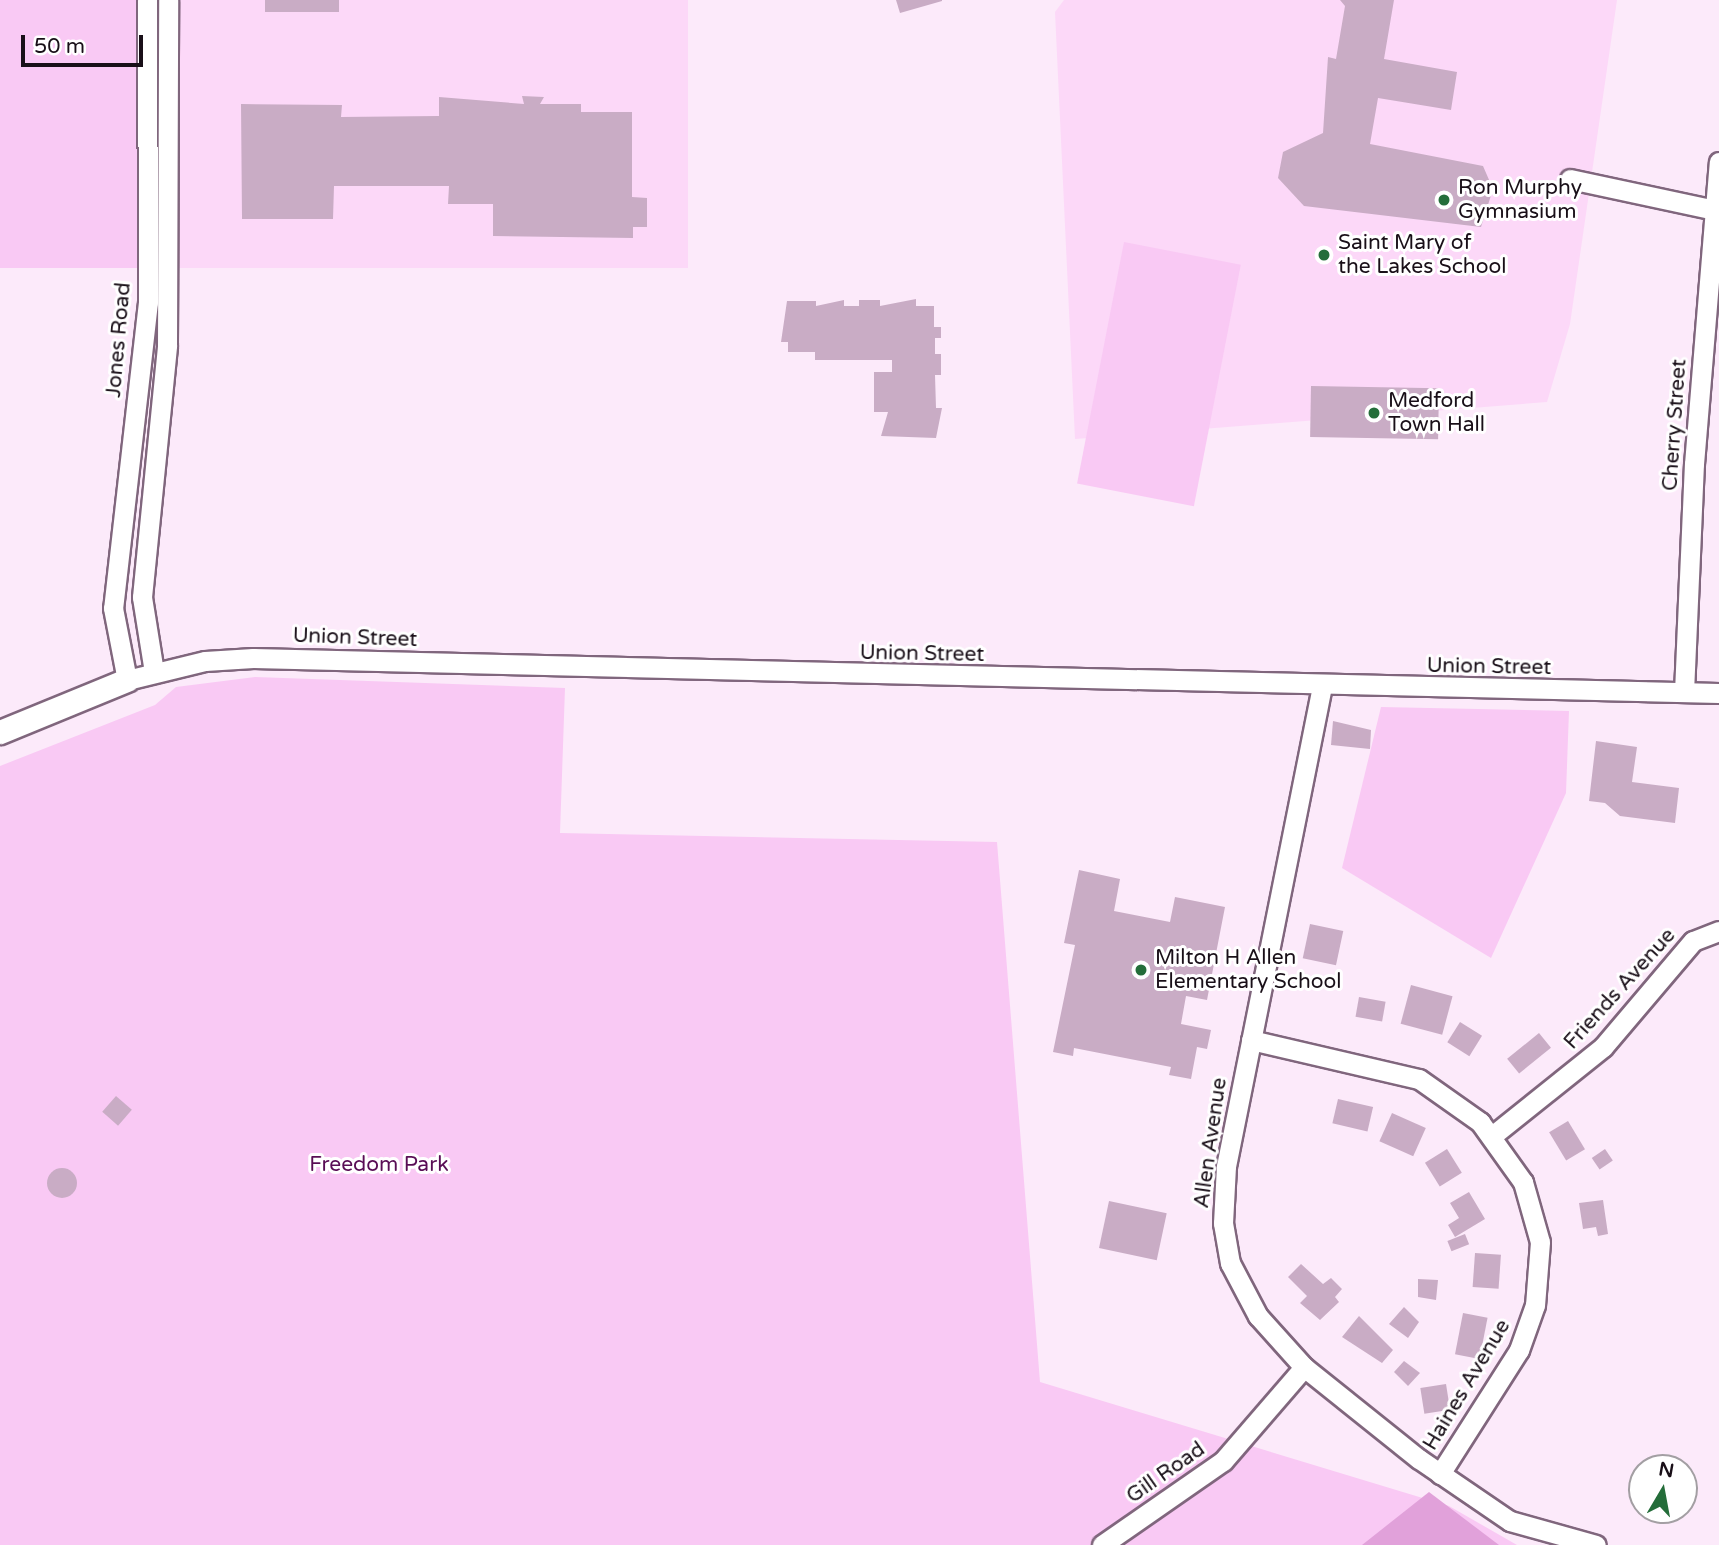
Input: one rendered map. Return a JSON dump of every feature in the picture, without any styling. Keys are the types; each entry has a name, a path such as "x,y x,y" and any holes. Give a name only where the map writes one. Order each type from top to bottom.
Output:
{"street":[{"name":"Jones Road","path":"127,680 113,607 148,302 147,0"},
{"name":"Jones Road","path":"154,672 142,597 167,345 168,0"},
{"name":"Cherry Street","path":"1684,692 1719,162"},
{"path":"1570,178 1717,211"},
{"name":"Union Street","path":"127,680 154,672 253,658 1322,687 1719,693"},
{"path":"0,732 127,680"},
{"name":"Allen Avenue","path":"1322,687 1224,1184 1226,1243 1258,1316 1304,1367 1440,1474 1510,1521 1596,1545"},
{"name":"Friends Avenue","path":"1492,1136 1604,1047 1693,942 1719,931"},
{"name":"Haines Avenue","path":"1251,1040 1402,1072 1451,1098 1492,1136 1523,1181 1534,1211 1538,1290 1519,1350 1440,1474"},
{"name":"Gill Road","path":"1102,1545 1223,1461 1304,1367"}],"shaded area":[{"path":"168,0 688,0 688,268 168,268"},
{"name":"Saint Mary of the Lakes School","path":"1064,0 1617,0 1570,324 1547,402 1075,439 1055,12"},
{"path":"1429,1492 1499,1545 1362,1545"}],"green space":[{"path":"0,0 157,0 157,268 0,268"},
{"path":"1124,242 1241,265 1194,506 1077,483"},
{"name":"Freedom Park","path":"255,677 565,688 560,833 997,842 1040,1382 1449,1506 1517,1545 0,1545 0,766 155,705 176,687"},
{"path":"1381,707 1569,711 1566,793 1491,958 1342,868"}],"building":[{"path":"265,0 339,0 339,12 265,12"},
{"path":"896,0 942,0 942,1 900,13"},
{"path":"1340,0 1394,0 1384,59 1457,72 1451,110 1378,98 1370,144 1483,166 1493,189 1481,227 1304,206 1278,178 1283,152 1323,133 1328,57 1336,59 1345,6"},
{"path":"522,96 544,97 540,104 581,104 581,112 632,112 632,197 647,198 647,227 633,227 633,238 493,236 493,204 448,204 449,186 334,186 333,219 242,219 241,104 342,105 341,117 439,116 439,97 524,104"},
{"path":"916,299 916,306 934,306 934,327 941,327 941,338 935,338 935,354 941,354 941,375 935,375 936,408 942,408 936,438 881,436 888,412 874,412 874,372 892,372 892,360 815,360 815,352 788,352 788,342 781,342 787,301 816,301 816,306 844,300 844,306 859,306 859,300 880,300 880,306"},
{"name":"Medford Town Hall","path":"1311,386 1439,388 1438,439 1310,437"},
{"path":"1333,721 1371,730 1370,749 1331,745"},
{"path":"1596,741 1637,747 1632,782 1679,788 1675,823 1620,816 1605,803 1589,801"},
{"name":"Milton H Allen Elementary School","path":"1079,870 1120,879 1114,911 1170,922 1175,897 1225,907 1207,1000 1186,996 1181,1024 1211,1030 1207,1049 1197,1047 1191,1079 1169,1075 1171,1067 1074,1048 1073,1056 1053,1052 1075,945 1064,943"},
{"path":"1310,924 1343,931 1336,965 1303,958"},
{"path":"1411,985 1453,996 1442,1035 1401,1024"},
{"path":"1359,997 1386,1002 1382,1021 1356,1017"},
{"path":"1460,1022 1482,1036 1469,1056 1447,1042"},
{"path":"1539,1033 1551,1048 1519,1074 1507,1059"},
{"path":"116,1096 132,1110 118,1126 102,1112"},
{"path":"1338,1099 1373,1107 1367,1131 1332,1123"},
{"path":"1392,1113 1426,1128 1413,1156 1379,1141"},
{"path":"1568,1121 1585,1149 1566,1161 1549,1132"},
{"path":"1447,1149 1462,1173 1440,1187 1425,1163"},
{"path":"1605,1149 1613,1161 1600,1170 1592,1158"},
{"path":"62,1168 73,1172 77,1183 73,1194 62,1198 51,1194 47,1183 51,1172"},
{"path":"1469,1192 1485,1219 1455,1237 1448,1225 1459,1218 1450,1203"},
{"path":"1603,1200 1608,1234 1598,1236 1596,1227 1583,1229 1579,1203"},
{"path":"1109,1201 1167,1213 1157,1260 1099,1248"},
{"path":"1465,1234 1469,1244 1452,1251 1447,1241"},
{"path":"1475,1253 1501,1255 1499,1289 1473,1287"},
{"path":"1301,1264 1323,1284 1331,1278 1342,1289 1335,1297 1339,1302 1320,1320 1300,1303 1307,1296 1288,1277"},
{"path":"1418,1279 1438,1280 1436,1300 1418,1297"},
{"path":"1404,1307 1419,1322 1408,1338 1389,1324"},
{"path":"1463,1313 1488,1318 1480,1359 1455,1354"},
{"path":"1359,1316 1393,1350 1382,1363 1342,1337"},
{"path":"1404,1361 1420,1373 1408,1386 1394,1372"},
{"path":"1446,1384 1450,1410 1424,1414 1420,1388"}],"place":[{"name":"Ron Murphy Gymnasium","path":"1444,200"},
{"name":"Saint Mary of the Lakes School","path":"1324,255"},
{"name":"Medford Town Hall","path":"1374,413"},
{"name":"Milton H Allen Elementary School","path":"1141,970"}]}
